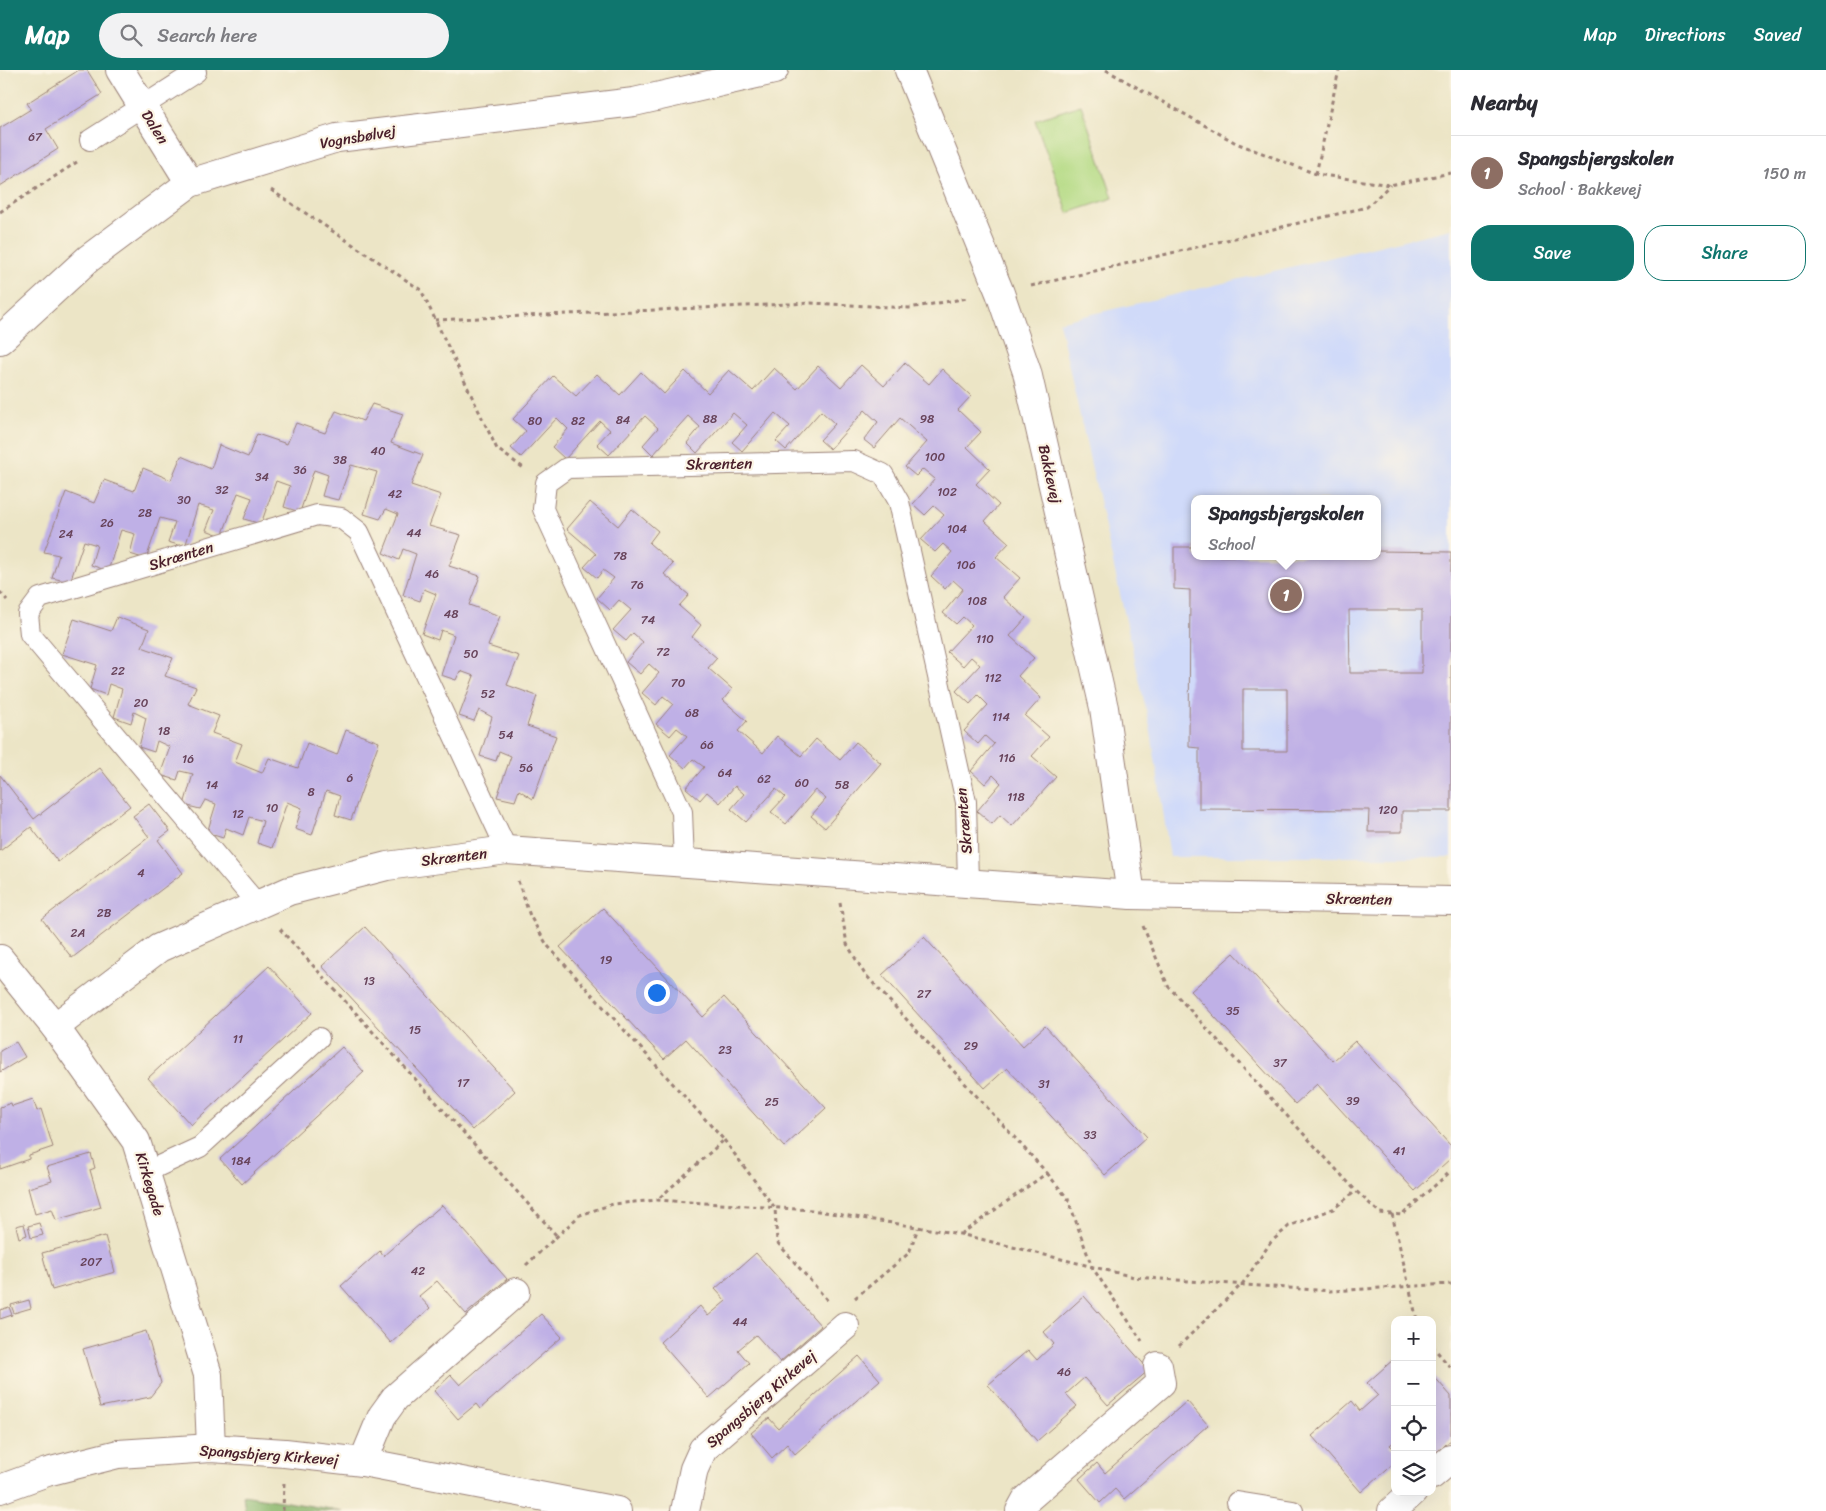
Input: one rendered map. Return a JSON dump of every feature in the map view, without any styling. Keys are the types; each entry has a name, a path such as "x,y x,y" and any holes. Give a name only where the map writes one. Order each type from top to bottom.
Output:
{"street":[{"name":"Dalen","path":"120,70 190,183"},
{"name":"Vognsbølvej","path":"0,340 88,259 190,183 337,138 634,102 774,70"},
{"name":"Bakkevej","path":"909,70 1000,293 1027,372 1104,708 1131,895"},
{"name":"Skrænten","path":"55,1027 159,948 289,891 387,866 507,850 1131,895 1451,900"},
{"name":"Kirkegade","path":"0,959 55,1027 136,1141 208,1375 211,1448"},
{"path":"362,1462 382,1416 395,1398 516,1292"},
{"name":"Spangsbjerg Kirkevej","path":"685,1511 694,1469 703,1449 842,1319"},
{"path":"1020,1511 1026,1500 1161,1383 1158,1366"},
{"name":"Spangsbjerg Kirkevej","path":"0,1489 47,1472 118,1454 211,1448 285,1453 362,1462 617,1511"},
{"path":"1436,1471 1451,1458"},
{"path":"1392,1511 1409,1496"}],"lane":[{"path":"90,140 196,72"},
{"name":"Skrænten","path":"546,483 567,468 854,461 882,474 899,502 966,802 968,883"},
{"path":"546,483 543,509 682,812 684,863"},
{"name":"Skrænten","path":"258,905 30,634 28,614 40,598 317,515 341,518 359,532 507,850"},
{"path":"146,1172 200,1147 319,1038"},
{"path":"1238,1502 1293,1511"}],"path":[{"path":"1106,70 1236,143 1316,174 1390,185 1451,173"},
{"path":"1316,174 1339,70"},
{"path":"0,212 85,157 90,140"},
{"path":"238,168 421,290 496,449 546,483"},
{"path":"435,320 811,303 908,308 1000,293 1367,207 1390,185"},
{"path":"507,850 530,916 548,945 724,1140 775,1208 776,1242 842,1319 909,1253 918,1228"},
{"path":"836,874 847,944 864,973 1047,1173 1068,1199 1092,1267 1158,1366 1243,1283 1271,1242 1289,1226 1333,1209 1356,1191"},
{"path":"1131,895 1168,986 1356,1191 1380,1213 1402,1215 1451,1171"},
{"path":"258,905 557,1236"},
{"path":"657,1200 724,1140"},
{"path":"960,1234 1047,1173"},
{"path":"516,1292 517,1273 580,1215 613,1204 657,1200 812,1210 960,1234 1134,1277 1243,1283 1330,1291 1451,1284"},
{"path":"1392,1214 1416,1316"},
{"path":"1436,1351 1451,1368"}],"shaded area":[{"path":"1451,229 1451,857 1170,857 1151,732 1059,322"}],"green space":[{"path":"1081,105 1113,198 1068,213 1035,120"},
{"path":"243,1495 343,1511 245,1511"}],"building":[{"path":"79,70 87,70 102,94 46,129 58,149 0,186 0,128 31,109 27,103"},
{"path":"905,363 929,384 942,369 971,396 958,410 981,432 967,447 990,469 976,484 999,505 985,521 1009,543 996,557 1020,578 1003,597 1026,618 1010,636 1034,658 1018,676 1041,698 1025,716 1049,737 1032,756 1056,777 1012,826 1000,815 992,824 977,811 1001,783 993,775 985,784 971,771 994,744 985,736 978,744 964,731 988,705 978,695 970,704 956,691 980,665 971,657 963,666 947,652 972,625 963,617 956,624 943,613 963,589 953,580 945,589 931,576 952,552 943,544 935,552 921,540 944,515 934,506 925,515 913,504 935,479 923,469 916,476 905,467 927,442 900,418 874,448 864,440 878,422 865,410 830,449 820,440 835,424 821,411 786,450 776,441 790,426 775,413 742,451 732,442 747,425 733,413 697,453 687,443 700,427 688,416 653,455 643,445 658,428 645,416 609,455 597,444 610,430 600,421 565,459 552,447 568,429 557,418 521,457 511,448 526,431 513,419 553,376 576,396 597,374 620,395 641,372 664,394 685,371 708,393 729,370 753,391 774,368 797,389 818,366 841,387 861,365 884,386"},
{"path":"372,404 403,414 391,443 423,455 411,485 441,495 429,526 461,535 449,566 480,576 469,605 500,616 488,646 519,656 507,685 537,696 527,726 556,736 533,799 519,790 515,801 497,797 511,756 499,751 496,761 480,756 492,717 479,710 474,721 459,716 474,676 460,671 456,680 441,675 454,635 441,630 438,640 422,634 436,594 424,589 420,601 403,595 416,554 403,549 399,560 383,553 398,514 386,509 380,519 364,514 377,472 351,465 338,500 322,496 328,475 314,470 300,512 284,507 290,486 276,481 261,524 244,519 252,498 238,493 222,536 206,530 214,510 198,505 185,547 168,542 175,522 160,518 146,559 130,554 135,534 121,530 108,571 91,565 97,545 84,541 70,582 52,578 59,555 44,552 66,492 94,503 104,480 134,491 143,468 171,480 181,456 211,469 219,445 248,457 257,434 287,444 296,423 325,433 336,411 363,421"},
{"path":"590,502 618,526 632,509 658,531 649,543 673,564 664,574 689,595 679,606 701,625 692,637 717,658 708,668 732,689 723,700 747,721 738,731 763,753 777,736 801,756 816,739 840,760 856,742 881,763 825,828 811,816 826,799 815,790 786,824 771,812 785,797 776,789 746,822 731,809 744,794 735,786 720,803 707,792 700,800 686,788 704,767 693,759 685,768 670,755 687,736 677,728 670,736 656,724 673,704 663,696 656,705 642,693 659,673 649,664 640,674 626,662 643,642 633,633 626,641 613,630 631,610 619,600 610,610 597,598 614,578 603,570 597,578 584,567 596,554 567,529"},
{"path":"1174,547 1191,547 1191,560 1381,560 1381,551 1451,552 1451,811 1402,811 1402,832 1368,832 1369,810 1199,809 1199,748 1189,747 1190,590 1174,589","holes":["1349,610 1422,610 1422,673 1350,673","1243,689 1287,689 1287,751 1243,751"]},
{"path":"117,617 149,629 142,647 173,658 165,676 196,687 188,704 219,716 212,733 242,744 235,762 262,773 269,758 298,768 307,743 337,755 346,730 379,742 351,820 335,815 340,796 326,791 312,835 295,829 302,808 287,802 272,848 257,843 263,821 249,817 243,835 226,828 223,838 207,833 216,804 205,800 200,809 184,805 193,774 180,771 177,780 160,775 170,747 157,741 154,752 139,747 146,718 134,712 131,723 114,717 122,689 109,684 106,695 90,689 97,665 62,654 74,619 111,631"},
{"path":"100,768 130,806 58,862 31,827 0,851 0,775 34,819"},
{"path":"149,804 170,831 158,840 183,873 72,958 42,919 149,837 133,816"},
{"path":"603,908 703,1017 724,997 826,1108 784,1147 686,1039 664,1059 560,947"},
{"path":"365,927 515,1091 473,1130 322,966"},
{"path":"924,937 1023,1046 1045,1026 1147,1137 1105,1175 1007,1068 985,1088 882,975"},
{"path":"1234,953 1333,1061 1355,1041 1451,1146 1451,1158 1415,1191 1317,1084 1295,1104 1191,991"},
{"path":"269,966 312,1013 191,1125 148,1078"},
{"path":"16,1042 25,1057 0,1072 0,1051"},
{"path":"342,1047 364,1072 242,1184 220,1159"},
{"path":"33,1099 37,1111 41,1109 53,1147 29,1155 29,1159 0,1169 0,1107 11,1103 12,1106"},
{"path":"91,1154 95,1168 90,1170 101,1207 56,1220 52,1209 35,1214 28,1188 52,1181 47,1167"},
{"path":"442,1205 507,1279 466,1314 437,1281 419,1296 430,1308 391,1343 341,1286 380,1251 383,1256"},
{"path":"39,1223 43,1235 31,1238 28,1226"},
{"path":"24,1224 27,1235 19,1238 16,1226"},
{"path":"105,1236 115,1272 52,1290 42,1253"},
{"path":"756,1253 821,1326 780,1362 756,1335 738,1350 749,1363 709,1398 660,1342 700,1306 708,1316 726,1301 715,1289"},
{"path":"1084,1296 1149,1370 1108,1405 1084,1378 1066,1394 1077,1406 1037,1441 988,1385 1028,1350 1037,1360 1054,1344 1044,1332"},
{"path":"29,1300 31,1308 14,1313 11,1305"},
{"path":"9,1307 12,1315 0,1319 0,1310"},
{"path":"541,1314 562,1337 480,1409 476,1404 458,1419 434,1391 451,1375 460,1385"},
{"path":"146,1331 161,1383 150,1397 100,1407 83,1349"},
{"path":"859,1356 880,1380 795,1454 787,1444 772,1458 751,1433 769,1418 778,1428"},
{"path":"1391,1362 1391,1466 1361,1492 1312,1436 1352,1401 1360,1411 1378,1395 1367,1383"},
{"path":"1436,1379 1451,1396 1451,1440 1436,1453"},
{"path":"1187,1401 1208,1425 1124,1499 1115,1489 1100,1503 1079,1479 1097,1463 1105,1473"}],"place":[{"name":"Spangsbjergskolen","path":"1286,595"}]}
